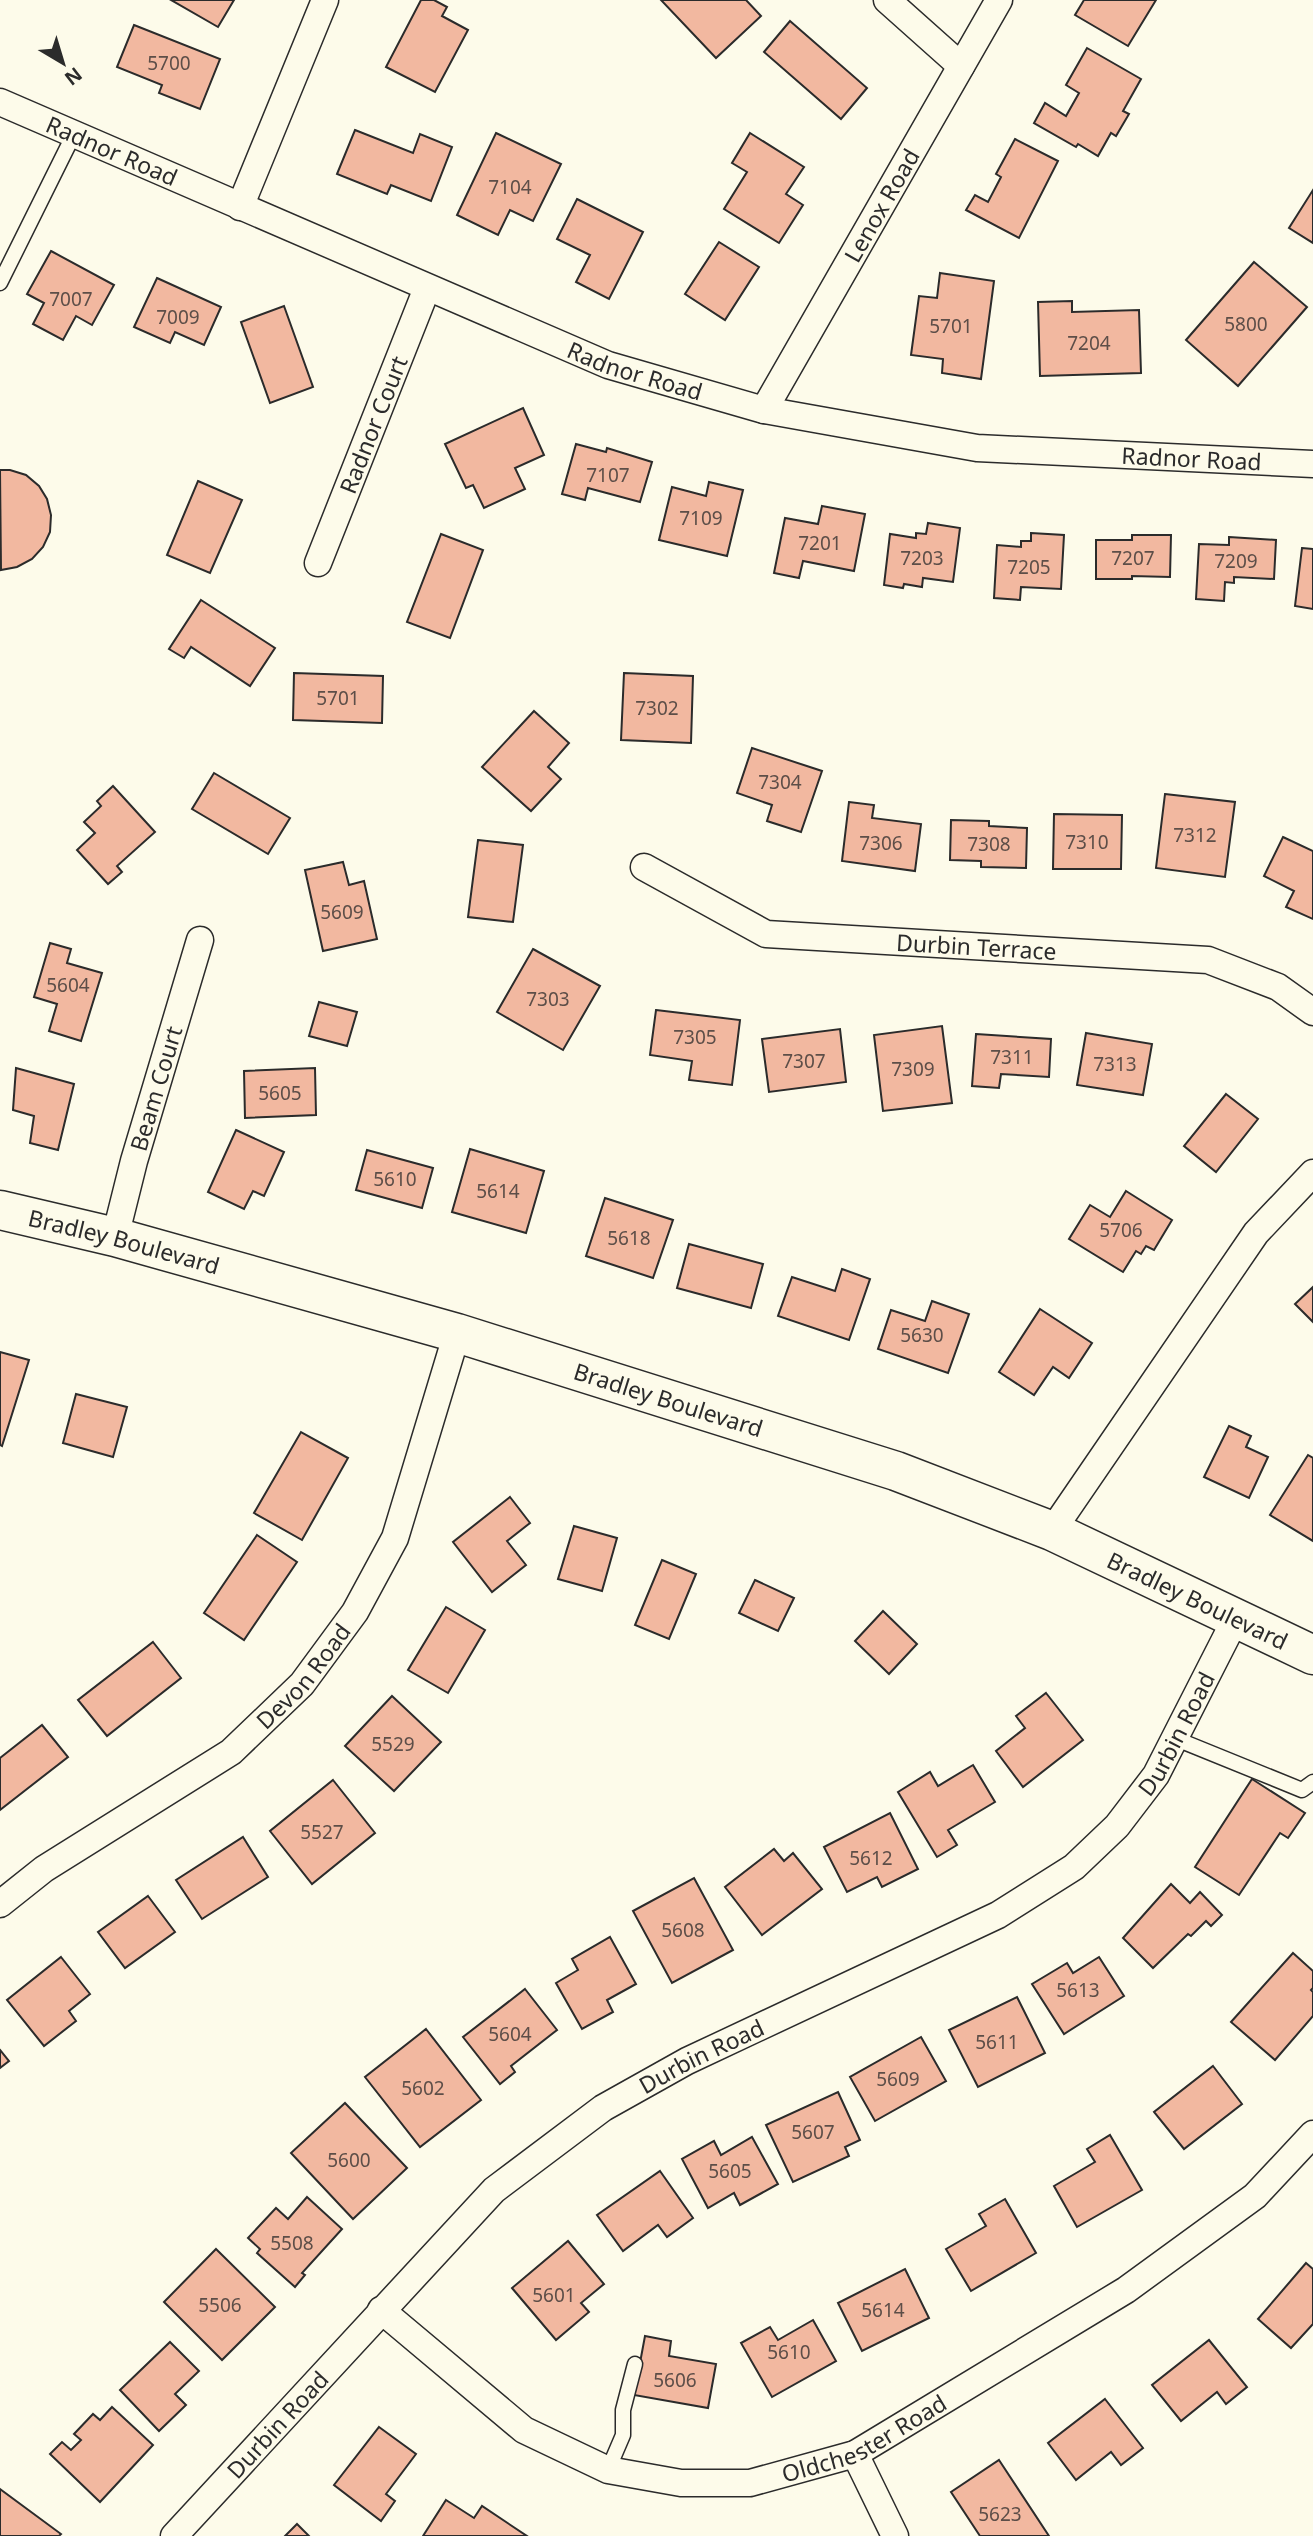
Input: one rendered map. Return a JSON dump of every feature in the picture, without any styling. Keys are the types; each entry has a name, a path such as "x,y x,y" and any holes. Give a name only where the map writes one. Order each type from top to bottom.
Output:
{"main road":[{"name":"Bradley Boulevard","path":"0,1210 115,1237 457,1333 896,1471 1052,1531 1313,1655"}],"street":[{"path":"240,207 325,0"},
{"path":"887,0 961,66"},
{"name":"Lenox Road","path":"764,410 999,0"},
{"name":"Radnor Road","path":"0,102 608,365 764,410 977,448 1313,464"},
{"name":"Radnor Court","path":"318,563 427,288"},
{"name":"Durbin Terrace","path":"644,867 766,934 1208,960 1278,987 1313,1012"},
{"name":"Beam Court","path":"115,1237 134,1161 200,940"},
{"path":"1052,1531 1256,1233 1313,1173"},
{"name":"Devon Road","path":"0,1904 44,1869 231,1752 302,1684 355,1612 395,1538 457,1333"},
{"name":"Durbin Road","path":"174,2536 494,2190 603,2108 687,2061 998,1915 1074,1867 1117,1826 1156,1775 1236,1618"},
{"name":"Oldchester Road","path":"381,2310 524,2430 608,2470 681,2483 750,2483 855,2454 1126,2290 1255,2196 1313,2134"},
{"path":"855,2454 895,2536"}],"lane":[{"path":"0,283 74,134"},
{"path":"1174,1738 1302,1790 1313,1782"},
{"path":"608,2470 623,2435 623,2410 635,2364"}],"building":[{"path":"171,0 234,0 218,27"},
{"path":"421,0 434,0 447,7 442,16 468,30 435,92 386,67"},
{"path":"661,0 746,0 761,16 716,58"},
{"path":"1084,0 1156,0 1128,46 1075,15"},
{"path":"790,21 867,88 841,119 764,52"},
{"path":"134,25 220,59 200,109 159,93 162,85 117,67"},
{"path":"1087,48 1141,79 1123,111 1129,114 1116,136 1111,133 1098,156 1034,123 1045,103 1066,116 1079,93 1066,85"},
{"path":"355,130 413,153 420,134 452,147 431,201 391,185 387,194 337,174"},
{"path":"496,133 561,164 533,221 510,210 498,235 457,215"},
{"path":"750,133 804,167 786,194 803,205 779,243 724,209 747,172 732,163"},
{"path":"1015,139 1058,161 1019,238 966,210 975,195 988,202 1001,177 996,174"},
{"path":"1313,190 1313,243 1289,228"},
{"path":"577,199 643,232 609,299 576,282 590,255 557,239"},
{"path":"719,242 759,267 725,320 685,294"},
{"path":"51,251 114,285 92,325 76,316 63,340 33,324 44,303 27,294"},
{"path":"1254,262 1307,307 1238,386 1186,340"},
{"path":"940,273 994,281 981,379 942,373 943,359 911,355 919,296 937,298"},
{"path":"157,278 221,307 204,345 175,332 170,343 134,327"},
{"path":"1072,301 1072,312 1139,310 1141,373 1040,376 1038,302"},
{"path":"284,306 313,387 270,403 241,322"},
{"path":"523,408 544,455 515,468 525,489 484,508 473,485 466,488 445,444"},
{"path":"576,444 606,452 607,448 652,462 640,502 588,488 585,500 562,494"},
{"path":"0,470 26,475 39,486 47,499 51,515 50,532 43,547 32,559 17,567 1,570"},
{"path":"198,481 242,500 210,573 167,555"},
{"path":"709,482 743,490 727,556 659,540 672,487 706,496"},
{"path":"822,506 865,514 854,571 803,561 799,578 774,573 785,518 818,524"},
{"path":"928,523 960,528 953,582 923,578 922,587 884,585 890,534 916,538 916,533 926,534"},
{"path":"1031,533 1064,535 1061,589 1021,587 1020,600 994,598 997,545 1021,547 1021,541 1031,541"},
{"path":"441,534 483,550 450,638 407,622"},
{"path":"1132,535 1171,535 1170,577 1096,579 1096,540 1132,540"},
{"path":"1229,537 1276,540 1274,579 1234,577 1234,583 1225,582 1224,601 1196,599 1199,544 1229,545"},
{"path":"1302,548 1313,549 1313,609 1295,606"},
{"path":"201,600 275,648 250,686 191,647 184,658 169,649"},
{"path":"294,673 383,676 382,723 293,720"},
{"path":"624,673 693,676 691,743 621,740"},
{"path":"534,711 569,743 548,767 561,779 531,811 482,767"},
{"path":"752,748 822,771 801,832 767,821 772,805 737,793"},
{"path":"214,773 290,818 268,854 192,809"},
{"path":"113,786 155,832 117,866 122,872 108,884 77,850 95,833 84,822 101,806 97,801"},
{"path":"1165,794 1235,802 1225,877 1156,868"},
{"path":"849,802 874,805 872,818 921,824 915,871 842,861"},
{"path":"1054,814 1122,815 1121,869 1053,869"},
{"path":"951,820 989,821 989,826 1027,828 1026,868 981,867 981,861 950,860"},
{"path":"1283,837 1313,851 1313,919 1286,907 1294,891 1264,876"},
{"path":"478,840 523,845 513,922 468,917"},
{"path":"343,862 349,885 364,881 377,939 323,951 305,870"},
{"path":"50,943 71,949 67,963 102,973 81,1041 49,1031 57,1004 34,997"},
{"path":"533,949 600,986 563,1050 497,1012"},
{"path":"319,1002 357,1012 347,1046 309,1036"},
{"path":"656,1010 740,1020 732,1085 689,1080 692,1061 650,1055"},
{"path":"942,1026 952,1103 883,1111 874,1035"},
{"path":"840,1029 846,1082 769,1092 762,1039"},
{"path":"1086,1033 1152,1044 1143,1095 1077,1085"},
{"path":"976,1034 1051,1039 1049,1077 1001,1074 999,1088 972,1086"},
{"path":"16,1068 74,1084 58,1150 30,1143 34,1116 13,1110"},
{"path":"315,1068 316,1115 245,1118 244,1071"},
{"path":"1226,1094 1258,1119 1216,1172 1184,1146"},
{"path":"236,1130 284,1152 264,1196 253,1191 244,1209 208,1192"},
{"path":"470,1149 544,1171 526,1233 452,1212"},
{"path":"367,1150 433,1168 422,1208 356,1190"},
{"path":"1126,1191 1172,1220 1154,1250 1146,1246 1141,1254 1136,1251 1123,1272 1069,1239 1090,1205 1110,1217"},
{"path":"605,1198 673,1220 653,1278 586,1256"},
{"path":"689,1244 763,1264 751,1308 677,1288"},
{"path":"842,1269 870,1279 849,1340 778,1316 792,1277 835,1291"},
{"path":"1313,1287 1313,1322 1295,1304"},
{"path":"932,1301 969,1314 948,1373 878,1349 891,1310 925,1321"},
{"path":"1040,1309 1092,1343 1069,1378 1053,1367 1034,1395 999,1372"},
{"path":"0,1352 29,1360 2,1446 0,1445"},
{"path":"76,1394 127,1407 113,1457 63,1443"},
{"path":"1229,1426 1251,1436 1246,1447 1268,1457 1249,1498 1204,1477"},
{"path":"301,1432 348,1458 302,1540 254,1513"},
{"path":"1308,1455 1313,1458 1313,1541 1270,1515"},
{"path":"510,1497 530,1523 507,1541 526,1565 492,1592 453,1542"},
{"path":"574,1526 617,1538 602,1591 558,1579"},
{"path":"257,1535 297,1562 244,1640 204,1613"},
{"path":"662,1560 696,1574 669,1639 635,1625"},
{"path":"755,1580 794,1598 778,1631 739,1613"},
{"path":"446,1607 485,1630 448,1693 408,1670"},
{"path":"883,1611 917,1644 889,1674 855,1641"},
{"path":"153,1642 181,1678 107,1736 78,1700"},
{"path":"1046,1693 1083,1740 1023,1787 996,1751 1025,1728 1016,1716"},
{"path":"392,1696 441,1742 394,1791 345,1746"},
{"path":"42,1725 68,1757 0,1810 0,1758"},
{"path":"973,1765 995,1802 948,1830 957,1845 937,1857 898,1792 930,1772 938,1786"},
{"path":"1252,1779 1305,1813 1288,1838 1280,1833 1239,1895 1195,1867"},
{"path":"333,1780 375,1833 312,1884 270,1831"},
{"path":"890,1813 918,1869 882,1887 877,1877 847,1892 824,1847"},
{"path":"243,1837 268,1877 202,1919 176,1880"},
{"path":"774,1849 784,1861 793,1853 822,1889 762,1935 725,1887"},
{"path":"694,1878 733,1950 672,1983 633,1911"},
{"path":"1171,1884 1190,1903 1200,1892 1222,1915 1211,1926 1206,1921 1191,1936 1188,1934 1153,1968 1123,1938"},
{"path":"148,1896 175,1932 125,1968 98,1932"},
{"path":"610,1937 636,1984 607,2000 613,2012 582,2029 556,1983 578,1970 572,1959"},
{"path":"1293,1953 1313,1971 1313,2016 1275,2060 1231,2022"},
{"path":"61,1957 90,1994 69,2011 76,2021 44,2046 7,2000"},
{"path":"1099,1957 1124,1996 1064,2034 1032,1984 1067,1963 1073,1973"},
{"path":"525,1989 557,2030 511,2066 515,2072 500,2084 463,2037"},
{"path":"1017,1997 1045,2053 978,2087 949,2030"},
{"path":"426,2029 481,2100 420,2147 365,2077"},
{"path":"921,2037 946,2081 875,2121 850,2077"},
{"path":"0,2050 9,2061 0,2068"},
{"path":"1213,2066 1242,2104 1184,2149 1154,2112"},
{"path":"838,2092 860,2140 845,2147 849,2156 793,2182 766,2125"},
{"path":"345,2103 407,2168 353,2219 291,2153"},
{"path":"1110,2135 1142,2190 1077,2227 1054,2186 1095,2162 1087,2149"},
{"path":"752,2137 778,2184 740,2205 734,2193 708,2208 682,2159 714,2141 721,2155"},
{"path":"660,2171 693,2218 667,2237 658,2225 623,2251 597,2215"},
{"path":"307,2197 342,2229 302,2273 305,2275 295,2287 257,2253 260,2249 248,2238 276,2208 288,2219"},
{"path":"1005,2199 1036,2253 971,2291 946,2249 986,2226 979,2214"},
{"path":"568,2241 604,2284 581,2303 589,2312 556,2340 512,2288"},
{"path":"216,2249 275,2307 222,2360 164,2302"},
{"path":"1306,2263 1313,2269 1313,2324 1291,2348 1258,2319"},
{"path":"905,2269 929,2318 862,2351 838,2303"},
{"path":"813,2320 836,2361 772,2397 741,2343 770,2327 778,2340"},
{"path":"645,2336 671,2341 669,2356 716,2364 708,2408 634,2395"},
{"path":"1209,2340 1247,2387 1226,2404 1217,2392 1181,2421 1152,2385"},
{"path":"170,2342 199,2371 175,2394 186,2405 159,2431 120,2390"},
{"path":"1105,2399 1143,2448 1121,2465 1111,2452 1076,2480 1048,2443"},
{"path":"112,2407 153,2445 100,2502 50,2454 62,2442 71,2450 81,2440 74,2434 93,2414 100,2420"},
{"path":"379,2427 416,2454 386,2494 395,2501 381,2521 334,2485"},
{"path":"999,2460 1049,2536 980,2536 951,2492"},
{"path":"0,2489 61,2534 0,2536"},
{"path":"446,2500 474,2518 482,2506 527,2536 423,2536"},
{"path":"297,2524 309,2536 285,2536"}]}
